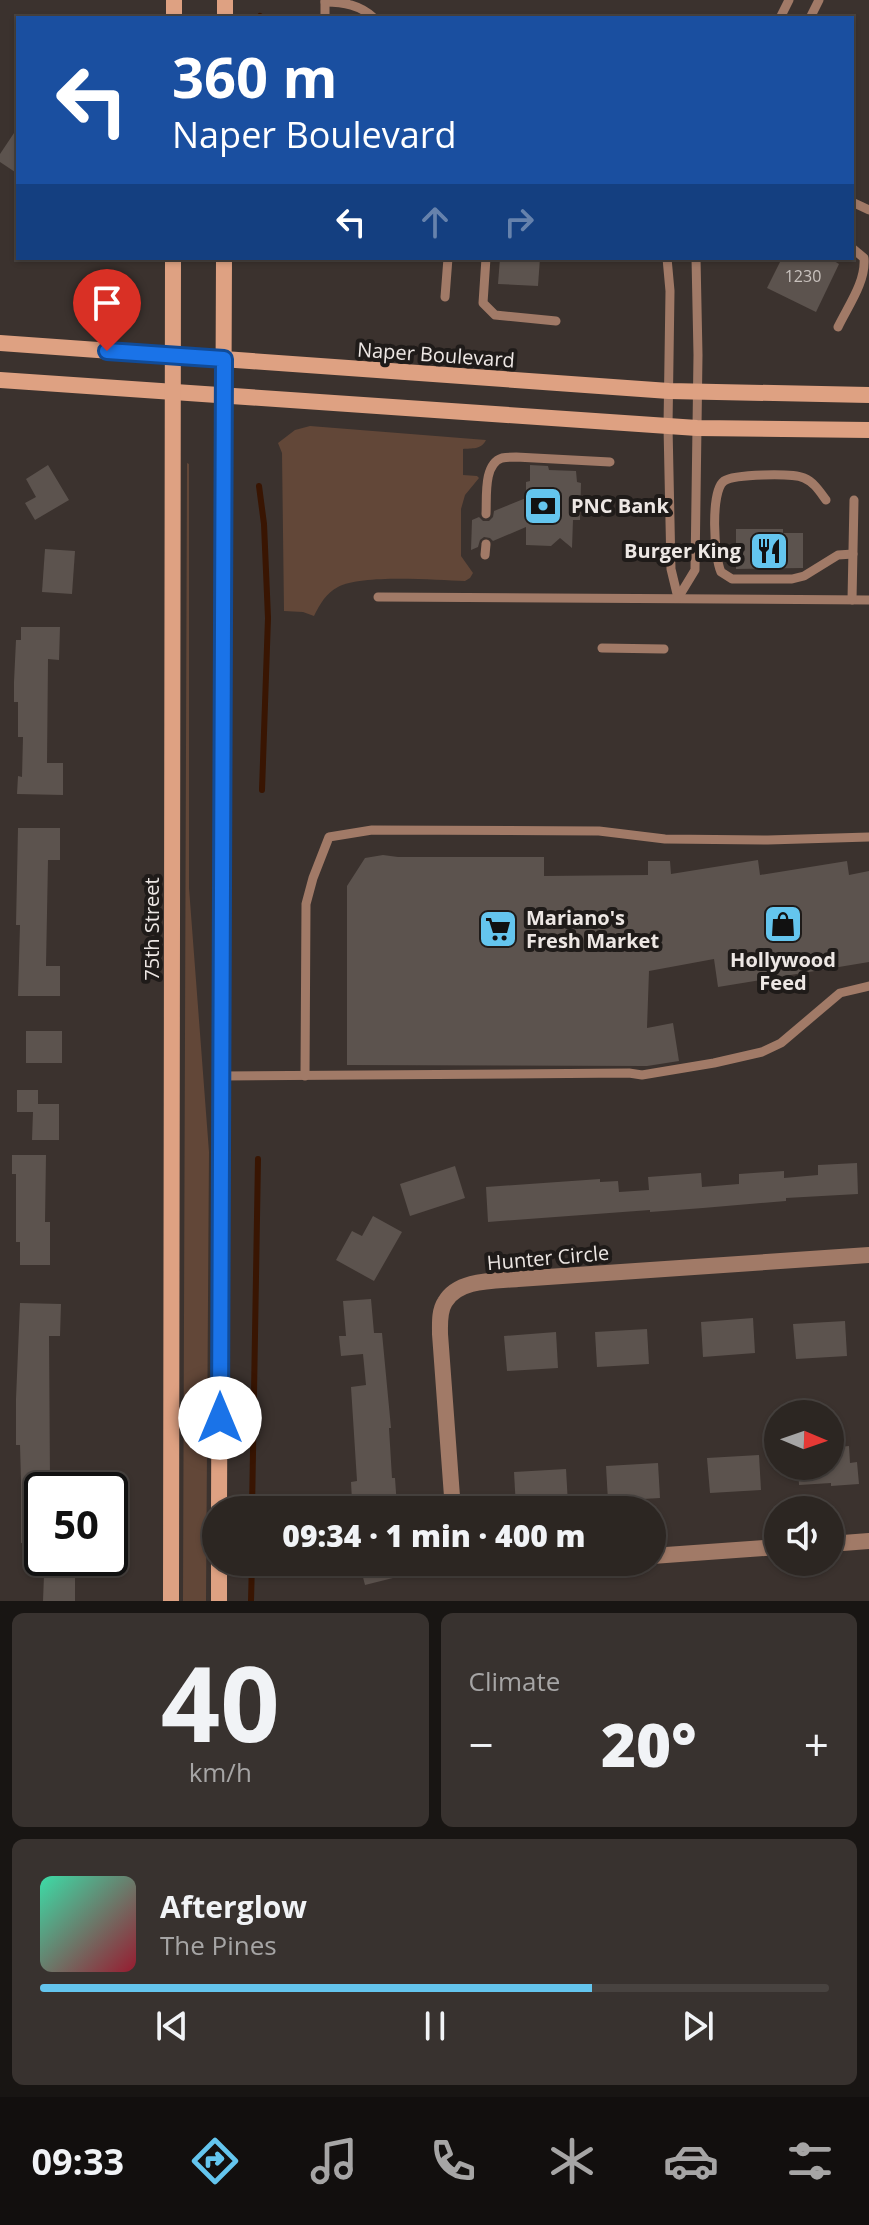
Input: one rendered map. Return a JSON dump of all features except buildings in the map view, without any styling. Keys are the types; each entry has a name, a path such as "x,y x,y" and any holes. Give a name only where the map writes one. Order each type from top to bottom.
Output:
{"main road":[{"name":"75th Street","path":"171,1601 173,260"},
{"path":"219,1496 224,260"},
{"name":"Naper Boulevard","path":"0,343 669,391 869,395"},
{"path":"0,380 697,428 869,430"},
{"path":"219,1576 219,1601"}],"street":[{"name":"Hunter Circle","path":"452,1496 440,1334 444,1302 457,1289 483,1282 518,1279 869,1255"},
{"path":"844,1543 869,1541"},
{"path":"666,1555 764,1548"}],"lane":[{"path":"325,1 343,2 365,10 372,16"},
{"path":"838,327 865,267 864,258 854,250"},
{"path":"445,297 448,260"},
{"path":"486,260 483,303 495,315 556,321"},
{"path":"667,260 670,291 668,426 671,569 678,598"},
{"path":"678,598 695,570 698,392 696,260"},
{"path":"486,514 490,472 495,462 502,458 610,462"},
{"path":"826,500 807,479 796,476 742,477 723,482 718,488 716,500 715,553 721,572 732,579 792,579 804,576 838,555 853,554"},
{"path":"852,600 854,500"},
{"path":"485,555 486,544"},
{"path":"378,597 869,600"},
{"path":"602,648 664,649"},
{"path":"305,1076 306,904 329,837 372,830 599,831 665,839 869,837"},
{"path":"222,1076 642,1075 762,1052 781,1043 840,993 869,986"}],"shaded area":[{"path":"310,426 486,440 479,447 463,449 463,475 479,478 465,495 461,509 461,556 473,573 470,578 465,581 364,580 330,592 314,616 284,611 282,453 278,443 295,430"},
{"path":"187,463 189,888 209,1152 207,1496 202,1496 202,1576 206,1576 206,1601 183,1601"}],"waterway":[{"path":"259,486 264,524 268,618 262,790"},
{"path":"252,1496 258,1159"},
{"path":"251,1601 252,1576"}],"place":[{"name":"PNC Bank","path":"543,506"},
{"name":"Burger King","path":"769,551"},
{"name":"Hollywood Feed","path":"783,924"},
{"name":"Mariano's Fresh Market","path":"498,929"}],"route":[{"path":"107,351 224,359 220,1418"}]}
